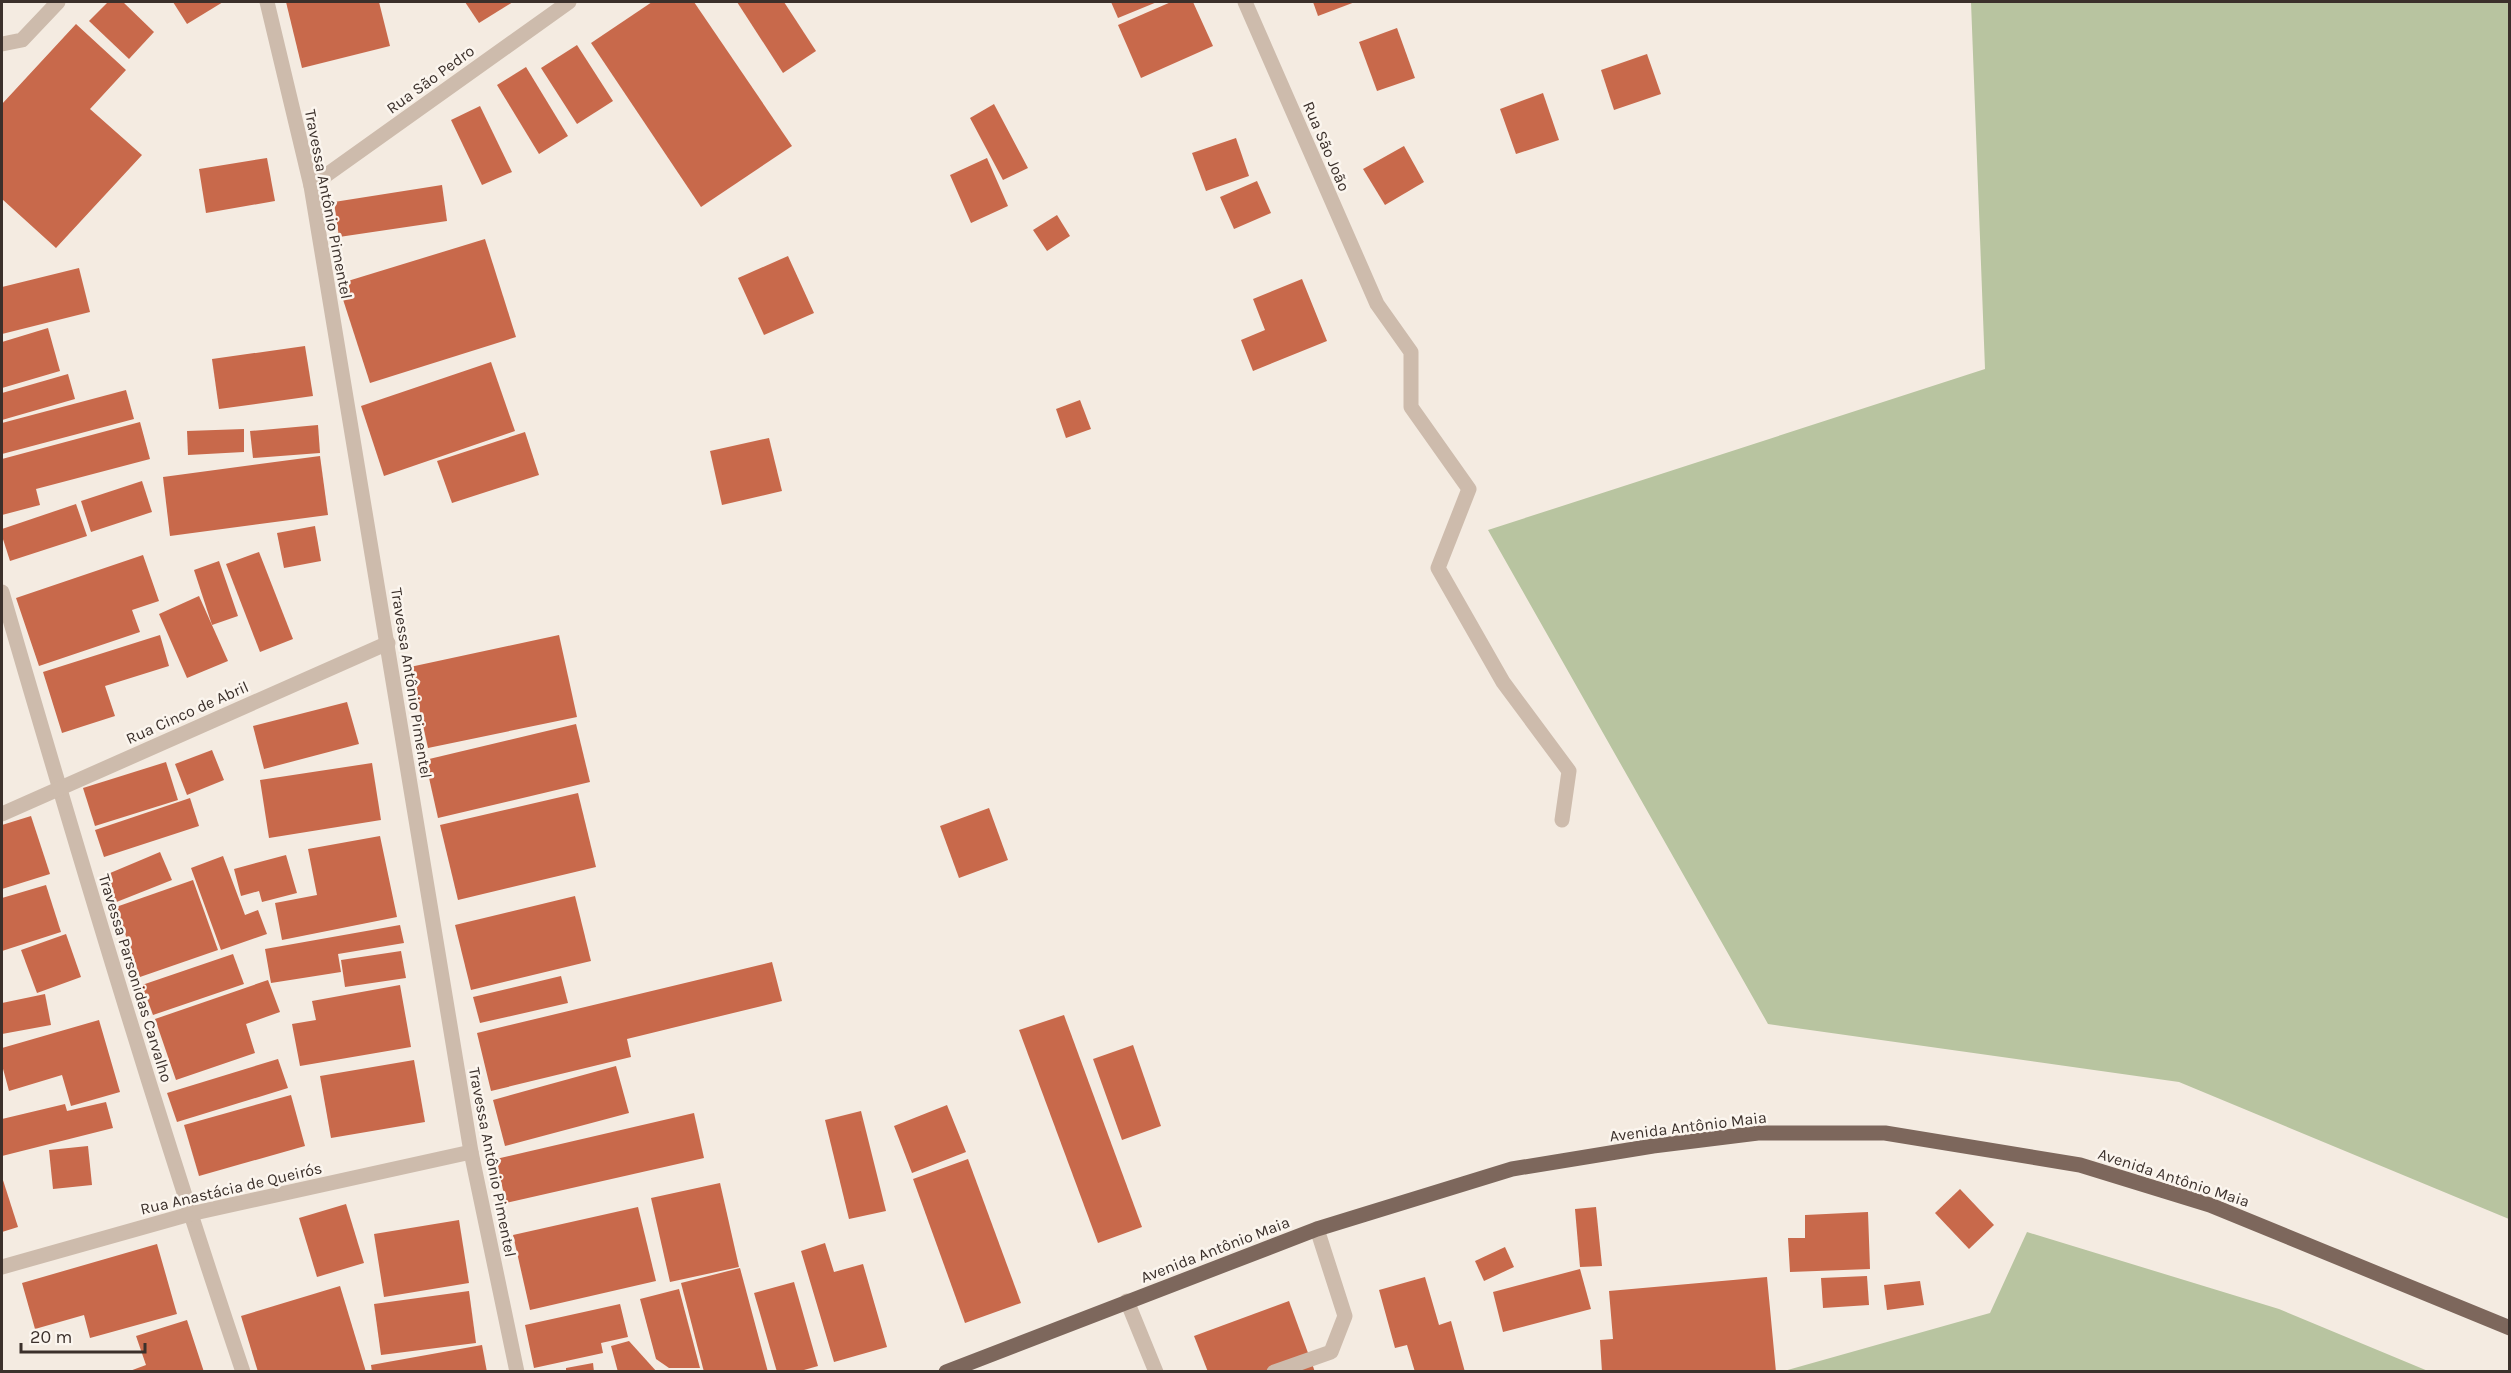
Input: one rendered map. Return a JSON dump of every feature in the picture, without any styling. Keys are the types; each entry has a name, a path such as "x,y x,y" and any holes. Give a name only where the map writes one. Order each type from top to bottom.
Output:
{"main road":[{"name":"Avenida Antônio Maia","path":"946,1371 1317,1229 1512,1169 1653,1146 1758,1133 1885,1133 2080,1165 2200,1202 2510,1328"}],"street":[{"path":"2,44 22,40 58,2"},
{"name":"Travessa Antônio Pimentel","path":"267,2 311,186 471,1152 517,1371"},
{"name":"Rua São Pedro","path":"311,186 569,2"},
{"name":"Rua São João","path":"1245,2 1377,304 1411,352 1411,407 1469,489 1437,568 1503,682 1569,771 1562,820"},
{"name":"Travessa Parsonidas Carvalho","path":"2,592 59,788 189,1214 243,1371"},
{"name":"Rua Cinco de Abril","path":"2,814 388,644"},
{"name":"Rua Anastácia de Queirós","path":"2,1267 189,1214 471,1152"},
{"path":"1274,1371 1331,1352 1345,1316 1317,1229"},
{"path":"1127,1301 1156,1371"}],"green space":[{"path":"1971,2 2509,2 2509,1219 2179,1082 1768,1024 1488,530 1985,369"},
{"path":"2027,1232 2279,1309 2428,1371 1784,1371 1990,1313"}],"building":[{"path":"108,2 123,2 154,32 129,59 89,21"},
{"path":"173,2 223,2 187,24"},
{"path":"286,2 379,2 390,46 302,68"},
{"path":"465,2 513,2 479,23"},
{"path":"652,2 694,2 792,146 701,207 591,43"},
{"path":"737,2 784,2 816,51 783,73"},
{"path":"1111,2 1157,2 1118,18"},
{"path":"1171,2 1193,2 1213,46 1141,78 1118,25"},
{"path":"1313,2 1355,2 1318,16"},
{"path":"76,24 126,70 90,109 142,155 56,248 2,199 2,104"},
{"path":"1397,28 1415,78 1377,91 1359,42"},
{"path":"577,45 613,101 577,124 541,68"},
{"path":"1647,54 1661,94 1614,110 1601,70"},
{"path":"526,67 568,136 539,154 497,85"},
{"path":"1543,93 1559,140 1516,154 1500,109"},
{"path":"994,104 1028,168 1003,180 970,118"},
{"path":"480,106 512,172 482,185 451,120"},
{"path":"1236,138 1249,176 1206,191 1192,153"},
{"path":"1404,146 1424,182 1385,205 1363,169"},
{"path":"267,158 275,201 206,213 199,169"},
{"path":"987,158 1008,206 971,223 950,175"},
{"path":"1257,181 1271,213 1234,229 1220,197"},
{"path":"442,185 447,221 339,237 334,202"},
{"path":"1057,215 1070,236 1047,251 1033,230"},
{"path":"485,239 516,337 370,383 338,284"},
{"path":"788,256 814,313 764,335 738,278"},
{"path":"79,268 90,312 2,334 2,287"},
{"path":"1302,279 1327,341 1253,371 1241,340 1265,330 1253,299"},
{"path":"48,328 60,371 2,388 2,342"},
{"path":"305,346 313,396 219,409 212,359"},
{"path":"491,362 515,431 384,476 361,406"},
{"path":"68,374 75,399 2,420 2,393"},
{"path":"126,390 134,419 2,454 2,423"},
{"path":"1080,400 1091,429 1066,438 1056,409"},
{"path":"140,422 150,459 36,489 40,505 2,515 2,459"},
{"path":"318,425 320,453 253,458 250,431"},
{"path":"244,429 244,452 188,455 187,431"},
{"path":"525,432 539,475 452,503 437,461"},
{"path":"769,438 782,491 722,505 710,451"},
{"path":"320,456 328,515 170,536 163,477"},
{"path":"142,481 152,512 91,532 81,501"},
{"path":"76,504 87,536 10,561 2,529"},
{"path":"315,526 321,561 284,568 277,533"},
{"path":"259,552 293,639 260,652 226,564"},
{"path":"143,555 159,601 132,610 140,632 39,666 16,598"},
{"path":"219,561 238,616 212,625 194,570"},
{"path":"199,596 228,661 187,678 159,614"},
{"path":"160,635 169,666 105,686 115,716 62,733 43,672"},
{"path":"559,635 577,717 428,748 410,667"},
{"path":"347,702 359,744 264,769 253,726"},
{"path":"576,724 590,782 438,818 425,760"},
{"path":"212,750 224,780 187,795 175,764"},
{"path":"166,762 178,800 95,826 83,788"},
{"path":"372,763 381,820 269,838 260,780"},
{"path":"578,793 596,867 458,900 440,825"},
{"path":"190,798 199,826 104,857 95,830"},
{"path":"989,808 1008,860 959,878 940,826"},
{"path":"31,816 50,874 2,889 2,825"},
{"path":"380,836 397,917 282,940 275,903 317,895 308,849"},
{"path":"160,852 172,880 114,903 103,876"},
{"path":"286,855 297,893 262,902 259,891 241,896 234,869"},
{"path":"223,856 245,915 258,910 267,934 221,950 191,868"},
{"path":"193,880 218,950 140,977 116,907"},
{"path":"46,885 61,932 2,951 2,898"},
{"path":"575,896 591,961 471,990 455,925"},
{"path":"400,925 404,943 338,954 341,972 271,983 265,949"},
{"path":"66,934 81,977 37,993 21,950"},
{"path":"401,951 406,978 345,987 341,960"},
{"path":"233,954 244,984 153,1015 142,985"},
{"path":"772,962 782,1001 627,1039 631,1057 491,1091 477,1033"},
{"path":"561,976 568,1003 480,1023 473,997"},
{"path":"268,980 280,1012 246,1024 255,1053 176,1080 155,1019"},
{"path":"400,985 411,1047 300,1066 292,1024 316,1020 312,1001"},
{"path":"45,994 51,1025 2,1034 2,1003"},
{"path":"1064,1015 1142,1227 1098,1243 1019,1030"},
{"path":"99,1020 120,1092 71,1106 62,1075 9,1091 2,1065 2,1048"},
{"path":"1133,1045 1161,1126 1122,1140 1093,1059"},
{"path":"278,1059 288,1088 177,1122 167,1093"},
{"path":"414,1060 425,1122 331,1138 320,1076"},
{"path":"616,1066 629,1113 505,1146 493,1100"},
{"path":"291,1095 305,1146 199,1176 184,1125"},
{"path":"106,1102 113,1128 2,1156 2,1119 65,1104 67,1111"},
{"path":"947,1105 966,1152 912,1173 894,1126"},
{"path":"861,1111 886,1211 849,1219 825,1120"},
{"path":"694,1113 704,1158 506,1203 496,1159"},
{"path":"88,1146 92,1185 53,1189 49,1150"},
{"path":"968,1159 1021,1303 965,1323 913,1179"},
{"path":"2,1177 18,1227 2,1232"},
{"path":"720,1183 739,1267 670,1282 651,1198"},
{"path":"1960,1189 1994,1225 1969,1249 1935,1213"},
{"path":"346,1204 364,1263 317,1277 299,1218"},
{"path":"638,1207 656,1281 530,1310 513,1235"},
{"path":"1596,1207 1602,1266 1580,1267 1575,1209"},
{"path":"1868,1212 1870,1269 1790,1272 1788,1238 1805,1238 1805,1215"},
{"path":"459,1220 469,1283 384,1297 374,1234"},
{"path":"825,1243 834,1272 863,1264 887,1347 834,1362 801,1251"},
{"path":"157,1244 177,1314 90,1338 84,1315 35,1329 22,1283"},
{"path":"1505,1247 1514,1267 1484,1281 1475,1261"},
{"path":"740,1268 768,1372 704,1372 681,1283"},
{"path":"1580,1269 1591,1309 1503,1332 1493,1292"},
{"path":"1867,1276 1869,1305 1823,1308 1821,1278"},
{"path":"1425,1277 1439,1325 1451,1321 1465,1372 1415,1372 1407,1345 1395,1348 1379,1290"},
{"path":"1767,1277 1776,1372 1602,1372 1600,1340 1613,1339 1609,1291"},
{"path":"1920,1281 1924,1305 1887,1310 1884,1285"},
{"path":"794,1282 818,1366 797,1372 777,1372 754,1293"},
{"path":"340,1286 366,1372 258,1372 241,1316"},
{"path":"679,1289 700,1368 669,1368 656,1359 640,1299"},
{"path":"469,1291 476,1343 381,1355 374,1304"},
{"path":"1289,1301 1315,1372 1208,1372 1194,1336"},
{"path":"620,1304 628,1337 601,1343 603,1353 534,1368 525,1325"},
{"path":"187,1320 204,1372 127,1372 146,1365 136,1336"},
{"path":"629,1341 657,1372 618,1372 611,1346"},
{"path":"482,1345 487,1372 372,1372 371,1365"},
{"path":"593,1363 594,1372 566,1372 566,1368"}]}
